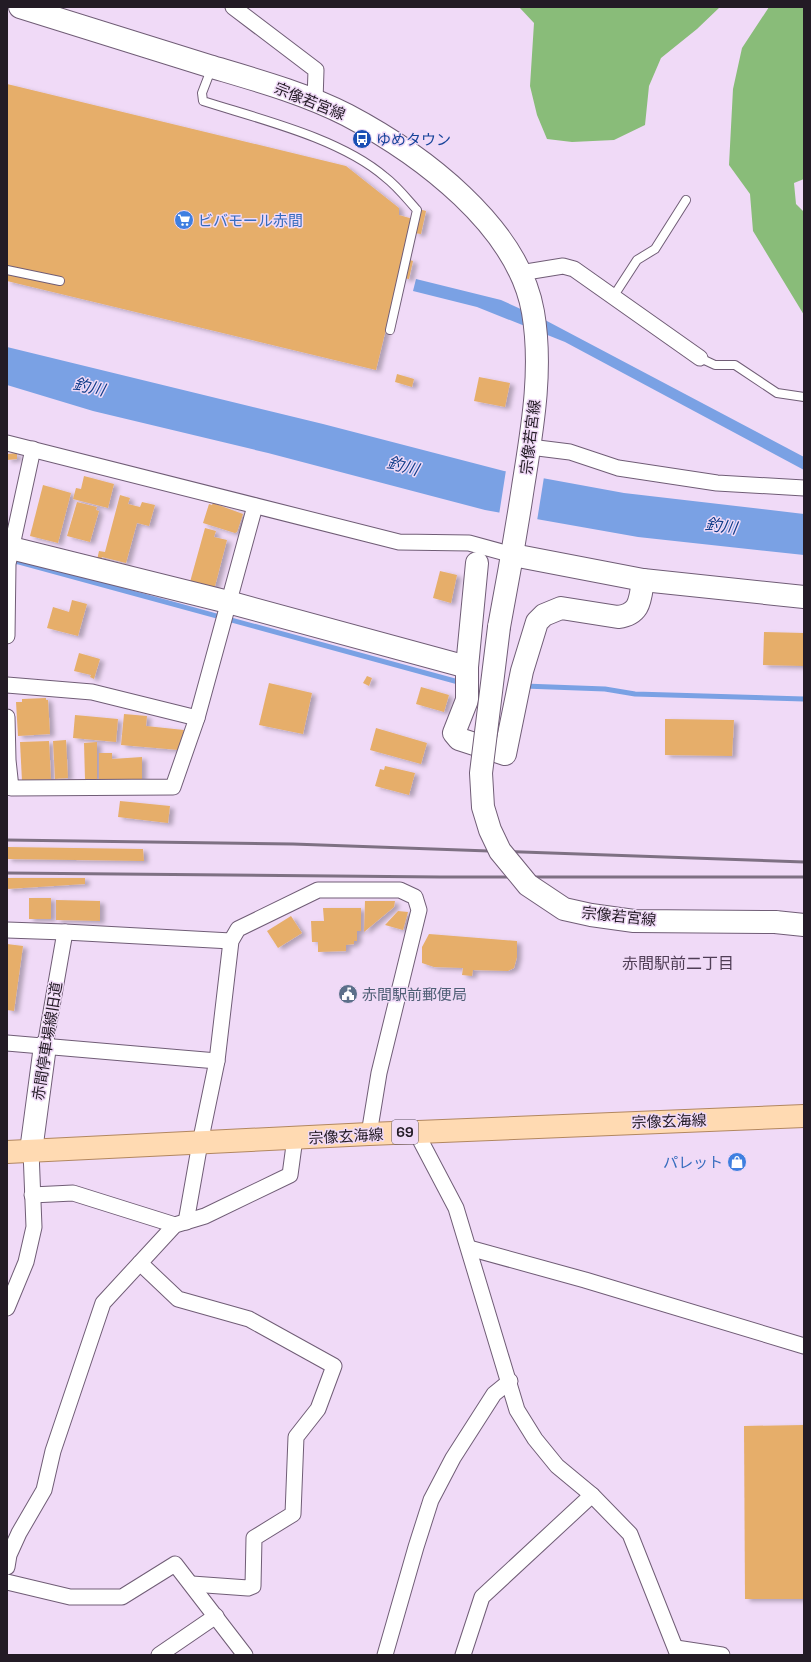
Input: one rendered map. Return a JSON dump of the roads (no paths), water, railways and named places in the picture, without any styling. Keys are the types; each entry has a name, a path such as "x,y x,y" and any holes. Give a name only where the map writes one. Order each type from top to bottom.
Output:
{"main road":[{"name":"宗像若宮線","path":"20,7 274,86 347,115 386,139 439,175 471,203 500,236 520,273 533,309 536,330 537,358 529,449 514,547 499,627 481,774 483,807 490,830 500,851 528,885 564,909 591,916 634,921 775,922 804,925"},
{"path":"9,547 228,602 467,666"},
{"path":"514,547 643,580 804,597"},
{"path":"477,563 467,666 467,700 454,733 459,739 505,754 522,671 537,622 544,615 561,608 618,617 626,616 633,612 639,605 643,580"},
{"name":"赤間停車場線旧道","path":"31,1151 45,1046"},
{"name":"宗像玄海線","path":"7,1152 369,1134 804,1116"}],"street":[{"path":"233,7 316,70 314,101"},
{"path":"520,273 564,266 574,269 700,358"},
{"path":"7,443 399,542 469,543 514,547"},
{"path":"7,636 9,547 33,449"},
{"path":"529,449 570,452 618,468 717,483 804,488"},
{"path":"7,716 8,760 11,788 173,787 197,718 255,506"},
{"path":"7,685 92,692 197,718"},
{"path":"180,1223 200,1143 217,1061 231,941 238,928 318,890 400,890 415,897 420,910 379,1073 369,1134"},
{"path":"7,930 231,941"},
{"name":"赤間停車場線旧道","path":"45,1046 65,932"},
{"path":"7,1043 217,1061"},
{"path":"416,1132 456,1208 510,1381 517,1410 535,1439 557,1466 592,1495 630,1534 677,1651 722,1655"},
{"path":"8,1558 19,1533 44,1490 52,1451 103,1303 180,1223 205,1216 290,1175 295,1138"},
{"path":"7,1308 26,1262 34,1226 31,1151"},
{"path":"32,1195 73,1193 180,1223"},
{"path":"469,1248 585,1280 804,1346"},
{"path":"140,1263 178,1299 250,1319 334,1366 318,1409 296,1437 293,1514 254,1538 253,1586 248,1588 192,1584"},
{"path":"385,1655 431,1500 454,1458 494,1394 510,1381"},
{"path":"463,1655 482,1597 592,1495"},
{"path":"7,1582 70,1597 122,1597 175,1564 192,1584 245,1655"},
{"path":"159,1655 216,1616"}],"lane":[{"path":"212,67 202,93 203,101 315,137 352,155 385,176 417,210 390,330"},
{"path":"613,297 637,260 654,249 686,200"},
{"path":"7,270 60,281"},
{"path":"700,358 715,364 735,365 777,393 804,397"}],"water":[{"path":"416,279 501,300 545,320 804,457 804,470 565,342 477,307 413,291"},
{"name":"釣川","path":"7,347 323,424 504,471 624,493 804,514 804,555 638,537 485,510 268,453 93,411 7,385"}],"waterway":[{"path":"10,561 19,562 462,683"},
{"path":"524,686 605,689 635,694 804,699"}],"railway":[{"path":"7,840 293,844 804,862"},
{"path":"7,873 440,877 804,877"}],"place":[{"name":"ゆめタウン","path":"362,139"},
{"name":"ビバモール赤間","path":"184,220"},
{"name":"赤間駅前郵便局","path":"348,994"},
{"name":"パレット","path":"737,1162"}],"district":[{"name":"赤間駅前二丁目","path":"678,963"}]}
